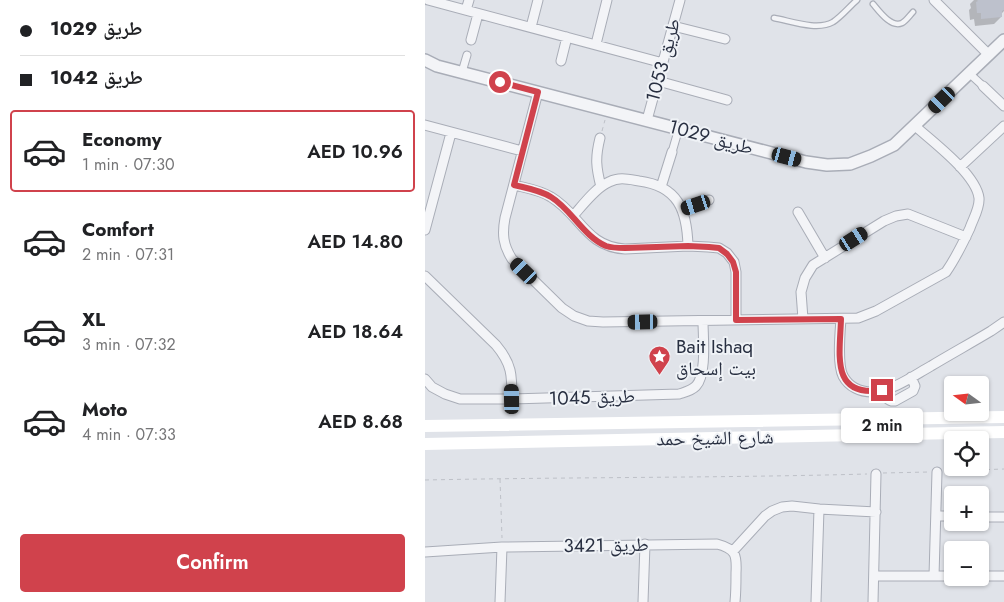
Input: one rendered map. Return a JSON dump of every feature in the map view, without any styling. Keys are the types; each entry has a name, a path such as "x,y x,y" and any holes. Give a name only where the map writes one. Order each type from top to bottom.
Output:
{"main road":[{"name":"شارع الشيخ حمد","path":"425,426 1002,416"},
{"name":"شارع الشيخ حمد","path":"425,444 1004,432"}],"street":[{"path":"428,0 663,62"},
{"path":"466,10 469,0"},
{"path":"531,27 538,0"},
{"path":"596,44 607,0"},
{"name":"طريق 1053","path":"647,120 680,0"},
{"path":"934,0 989,55"},
{"path":"471,40 478,14"},
{"path":"673,26 725,39"},
{"path":"561,60 567,37"},
{"name":"طريق 1029","path":"425,60 437,66 805,162 827,165 850,164 894,145 1004,40"},
{"path":"462,72 467,55"},
{"name":"طريق 1029","path":"425,66 437,66"},
{"path":"970,74 1004,106"},
{"path":"658,81 727,100"},
{"path":"538,92 503,228 503,239 506,250 512,259 562,308 574,316 588,321 858,318 876,311 946,272 966,237 977,211 979,199 976,189 960,167 915,126"},
{"path":"425,125 522,151"},
{"path":"960,167 1004,126"},
{"path":"661,187 679,128"},
{"path":"425,230 451,133"},
{"path":"600,138 596,167 601,186"},
{"path":"573,216 607,182 620,178 646,182 661,187 674,196 682,209 687,230 688,246"},
{"path":"514,185 545,194 573,216 597,241 606,246 615,248 688,246 719,248 733,262 736,272 736,320"},
{"path":"682,209 709,200"},
{"path":"798,212 825,258"},
{"path":"803,319 801,292 805,278 813,265 884,221 908,214 966,237"},
{"path":"425,276 504,354 512,377 512,399"},
{"path":"841,319 840,366 842,374 853,388 871,392 892,387 1004,322"},
{"name":"طريق 1045","path":"425,379 445,394 461,399 679,394 688,392 696,386 701,378 703,368 703,320"},
{"path":"882,390 888,400 895,401 913,391 915,386 911,377"},
{"path":"934,576 937,472"},
{"path":"873,602 876,474"},
{"path":"735,602 737,559 733,551 765,516 772,511 791,506 876,512"},
{"path":"816,602 819,509"},
{"path":"936,516 944,516"},
{"path":"989,517 1004,517"},
{"path":"643,602 645,544"},
{"name":"طريق 3421","path":"425,552 502,547 645,544 717,544 727,546 733,551"},
{"path":"500,602 502,547"},
{"path":"875,576 944,576"},
{"path":"989,576 1004,576"}],"lane":[{"path":"774,18 815,26 826,25 839,18 857,0"},
{"path":"873,4 894,24 901,23 913,12"}],"path":[{"path":"600,138 608,110"},
{"path":"425,480 876,474 1004,469"},
{"path":"500,478 502,547"}],"building":[{"path":"977,0 1004,0 1002,17 981,19 981,13 977,13"}],"place":[{"name":"Bait Ishaq بيت إسحاق","path":"660,376"}],"route":[{"path":"500,82 538,92 514,185 538,191 551,197 597,241 606,246 615,248 688,246 719,248 733,262 736,272 736,320 841,319 840,366 842,374 853,388 871,392 882,390"}]}
